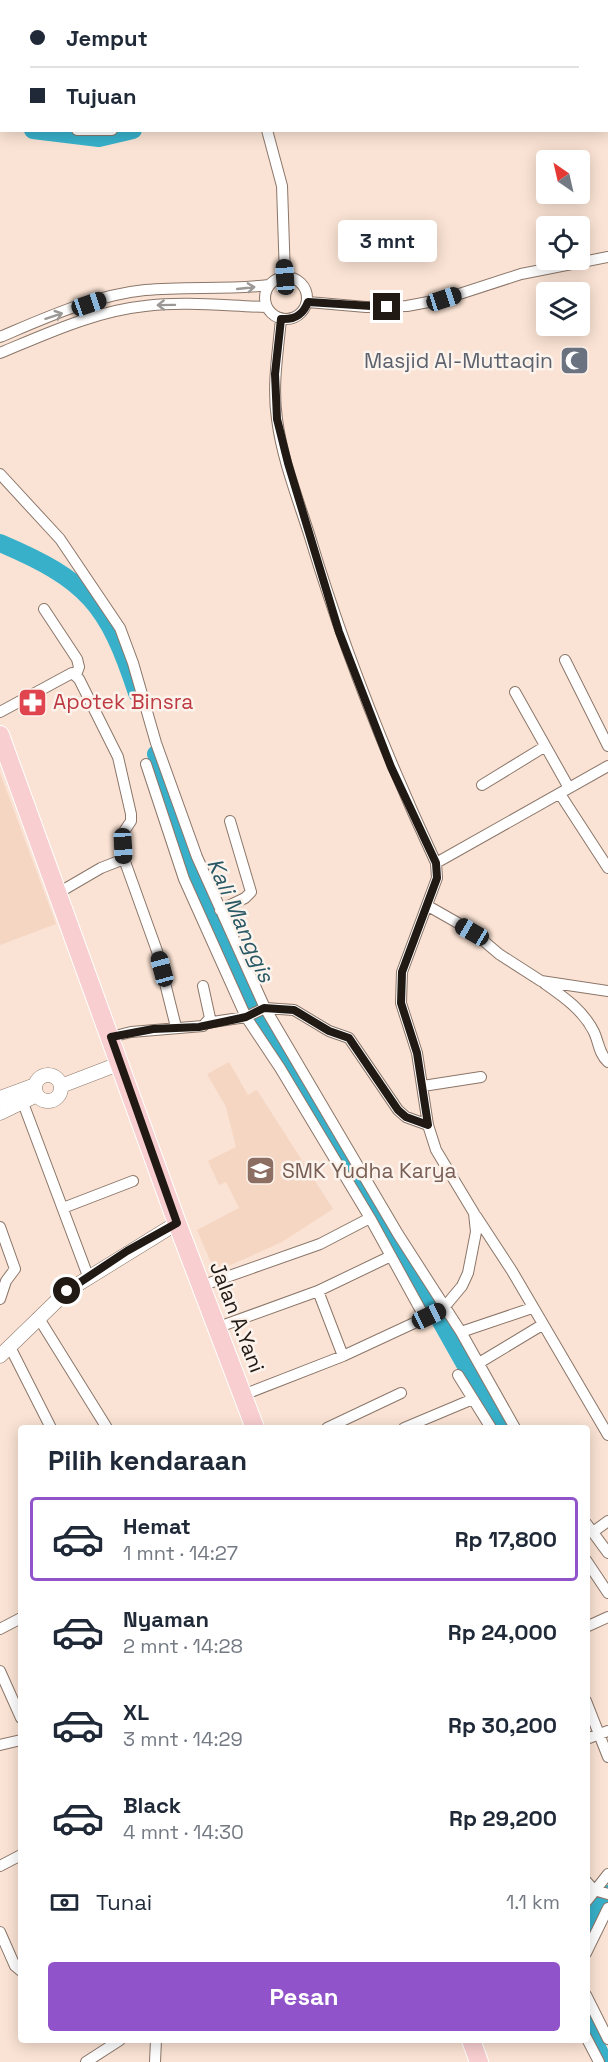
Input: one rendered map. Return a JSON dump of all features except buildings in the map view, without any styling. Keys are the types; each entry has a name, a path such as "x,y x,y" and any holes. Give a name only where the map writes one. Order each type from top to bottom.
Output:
{"highway":[{"name":"Jalan A.Yani","path":"0,735 121,1063 177,1223 254,1425"},
{"path":"472,2043 479,2062"}],"street":[{"path":"268,132 282,186 285,277"},
{"path":"308,302 366,307 407,306 444,299 521,274 608,257"},
{"path":"0,337 107,298 144,290 228,290 269,285 285,277 303,284 308,302 301,314 288,320 281,319 266,307 193,305 128,308 106,313 0,353"},
{"path":"266,307 265,296 269,285"},
{"path":"281,319 275,374 277,419 288,463 339,632 391,767 436,863 437,878 402,972 401,1003 417,1053 428,1125 436,1150 608,1435"},
{"path":"0,474 60,539 120,627 156,743 220,910 263,1009 443,1309 461,1332 513,1425"},
{"path":"44,609 77,659 79,667 76,675 118,757 131,814 131,821 123,833 124,860 157,951 176,1027"},
{"path":"565,660 608,746"},
{"path":"0,712 69,674 76,675"},
{"path":"515,692 564,791 608,868"},
{"path":"482,785 544,747"},
{"path":"146,764 184,879 247,1016 370,1218 427,1317"},
{"path":"436,863 608,766"},
{"path":"220,910 245,898 251,889 230,821"},
{"path":"58,893 101,868 124,860"},
{"path":"428,906 472,932 499,954 579,1009 594,1032 601,1053 608,1062"},
{"path":"541,981 608,990"},
{"path":"203,986 210,1017 206,1023"},
{"path":"111,1037 176,1027 199,1027 206,1023 247,1016 263,1009 294,1010 329,1031 349,1038 398,1110 406,1117 428,1125"},
{"path":"62,1086 121,1063"},
{"path":"0,1113 23,1103 36,1090 40,1077 48,1075 57,1078 62,1086 60,1095 53,1101 44,1101 36,1090"},
{"path":"423,1086 481,1077"},
{"path":"0,1098 36,1090"},
{"path":"23,1103 88,1276"},
{"path":"63,1208 133,1181"},
{"path":"243,1395 343,1356 443,1309 462,1286 468,1273 476,1232 474,1213"},
{"path":"201,1286 320,1244 370,1218"},
{"path":"49,1425 5,1351 38,1317 88,1276 177,1223"},
{"path":"0,1227 15,1269 6,1281 0,1299"},
{"path":"216,1328 318,1291 391,1256"},
{"path":"0,1271 6,1281"},
{"path":"318,1291 343,1356"},
{"path":"461,1332 532,1308"},
{"path":"38,1317 105,1425"},
{"path":"479,1363 542,1325"},
{"path":"458,1375 489,1425"},
{"path":"333,1425 401,1393"},
{"path":"411,1425 473,1399"},
{"path":"593,1532 608,1521"},
{"path":"590,1528 608,1553"},
{"path":"590,1568 608,1593"},
{"path":"590,1625 608,1617"},
{"path":"0,1629 18,1620"},
{"path":"0,1671 18,1711"},
{"path":"590,1708 604,1732 608,1757"},
{"path":"590,1737 604,1732"},
{"path":"0,1745 18,1741"},
{"path":"0,1866 18,1857"},
{"path":"590,1897 608,1874"},
{"path":"590,1885 595,1891 608,1894"},
{"path":"590,1945 608,1908"},
{"path":"0,1932 4,1955 18,1968"},
{"path":"590,2003 608,2039"},
{"path":"86,2062 115,2043"},
{"path":"155,2062 156,2043"},
{"path":"589,2043 599,2062"}],"shaded area":[{"path":"0,773 56,924 0,945"},
{"name":"SMK Yudha Karya","path":"229,1062 248,1095 257,1090 333,1209 282,1242 215,1272 197,1230 239,1208 226,1182 219,1185 208,1161 236,1147 226,1107 207,1074"}],"waterway":[{"name":"Kali Manggis","path":"50,132 99,138 124,132"},
{"name":"Kali Manggis","path":"0,543 54,570 74,583 90,598 116,637 137,693"},
{"name":"Kali Manggis","path":"156,754 189,863 247,993 408,1263 499,1425"},
{"name":"Kali Manggis","path":"590,1918 608,1894"},
{"name":"Kali Manggis","path":"590,2032 604,2062"}],"place":[{"name":"Masjid Al-Muttaqin","path":"574,361"},
{"name":"Apotek Binsra","path":"32,702"},
{"name":"SMK Yudha Karya","path":"261,1171"}],"route":[{"path":"67,1291 127,1251 177,1223 111,1037 153,1029 199,1027 206,1023 246,1017 264,1008 294,1010 329,1031 349,1038 398,1110 406,1117 428,1125 417,1053 401,1003 402,972 437,878 436,863 391,767 339,632 277,419 275,374 281,319 295,318 301,314 308,302 387,307"}]}
